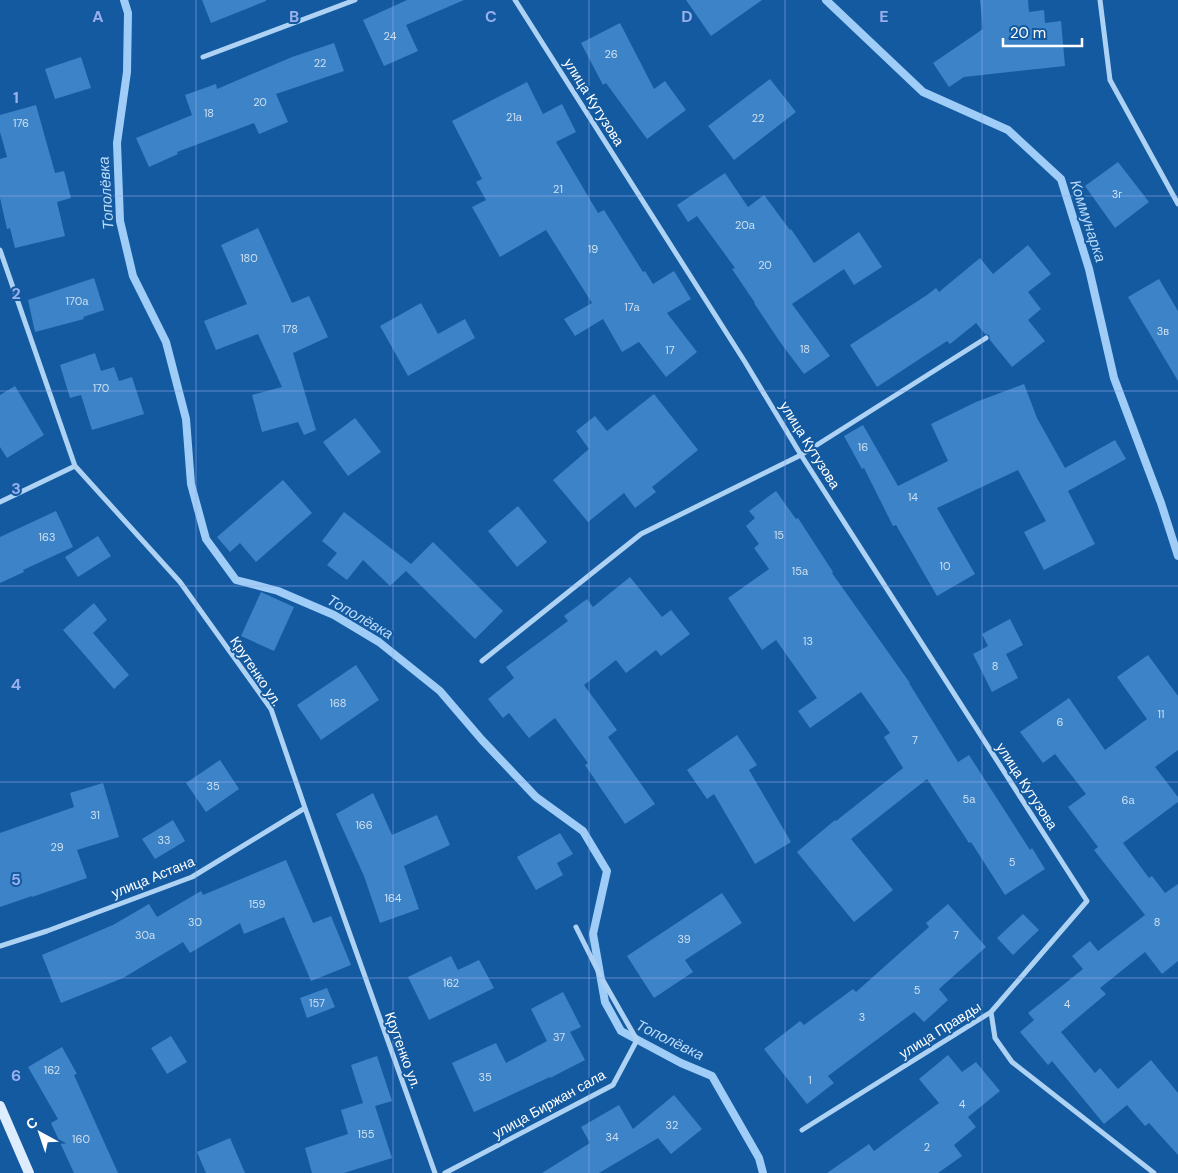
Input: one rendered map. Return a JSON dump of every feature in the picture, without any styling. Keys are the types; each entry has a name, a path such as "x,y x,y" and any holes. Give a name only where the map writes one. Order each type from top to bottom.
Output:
{"street":[{"path":"203,57 355,0"},
{"name":"улица Кутузова","path":"515,0 745,362 801,455 1087,901"},
{"path":"1100,0 1110,80 1178,204"},
{"name":"Крутенко ул.","path":"0,250 75,466 180,582 271,709 435,1173"},
{"path":"482,661 641,534 801,455 986,338"},
{"path":"0,502 75,466"},
{"name":"улица Астана","path":"0,946 47,931 192,877 305,808"},
{"name":"улица Правды","path":"802,1130 991,1012 1087,901"},
{"name":"улица Биржан сала","path":"445,1173 613,1085 637,1040 601,977 576,927"},
{"path":"991,1012 995,1038 1012,1062 1154,1173"},
{"path":"0,1106 29,1173"}],"building":[{"path":"202,0 266,0 266,1 211,23"},
{"path":"407,0 464,0 406,25 418,51 384,66 363,20"},
{"path":"686,0 762,0 711,36"},
{"path":"980,0 1028,0 1029,12 1044,10 1045,23 1061,21 1065,66 964,77 949,87 933,63 983,29"},
{"path":"620,23 654,89 665,81 686,110 647,139 606,83 603,85 581,43"},
{"path":"334,43 344,71 276,94 288,122 259,134 254,123 177,152 178,154 149,167 136,138 192,115 185,95 216,84 217,89 292,57"},
{"path":"81,57 91,88 55,99 45,69"},
{"path":"770,79 796,112 734,160 708,126"},
{"path":"527,82 543,114 562,104 576,132 556,142 598,213 604,210 643,272 645,271 653,284 674,271 691,299 667,313 697,352 666,377 639,342 622,352 603,319 575,336 564,319 592,303 546,230 500,257 472,207 486,200 476,182 482,179 452,121"},
{"path":"36,105 55,173 64,171 71,198 57,202 65,236 15,248 10,228 7,229 0,198 0,159 7,157 0,132 0,115"},
{"path":"1118,162 1149,202 1115,228 1085,186"},
{"path":"725,173 748,207 764,195 791,229 814,263 859,232 882,267 854,285 844,269 792,304 830,356 804,374 754,303 732,269 735,268 697,216 688,222 677,205"},
{"path":"258,228 292,303 309,296 328,337 293,353 316,430 304,435 298,422 262,432 252,395 282,387 258,334 216,350 204,321 247,304 221,245"},
{"path":"1028,245 1051,274 1028,292 1041,309 1028,320 1045,341 1012,367 990,340 989,335 985,334 976,323 950,344 947,341 877,387 850,345 936,288 939,292 980,258 993,274"},
{"path":"94,278 104,310 83,317 84,319 35,332 28,300"},
{"path":"1159,279 1178,311 1178,381 1128,297"},
{"path":"421,303 438,334 465,319 475,338 408,376 380,326"},
{"path":"95,353 101,371 114,367 119,381 132,377 144,414 92,430 81,395 70,398 60,365"},
{"path":"1024,384 1037,418 1065,468 1115,440 1126,459 1068,491 1095,544 1044,570 1024,532 1046,521 1018,470 937,508 975,574 937,596 896,525 893,526 864,468 862,469 844,436 863,425 898,486 948,461 931,424 976,402"},
{"path":"15,386 44,435 7,458 0,447 0,395"},
{"path":"654,394 698,450 652,487 656,492 635,508 624,493 588,522 553,480 589,449 576,431 595,416 607,431"},
{"path":"355,418 381,452 348,476 323,442"},
{"path":"283,480 312,513 256,562 240,543 230,552 217,537"},
{"path":"776,491 796,519 798,518 832,573 910,683 958,762 969,755 1030,850 1032,848 1045,869 1005,895 927,779 851,839 893,890 854,922 797,852 903,768 884,737 890,733 861,692 810,728 798,711 817,698 776,640 762,650 728,598 769,569 754,548 759,544 746,526 755,518 749,511"},
{"path":"518,506 547,542 517,567 488,531"},
{"path":"56,511 73,547 0,583 0,537"},
{"path":"344,512 411,564 433,542 503,611 475,639 406,571 390,586 363,560 347,580 327,565 337,553 322,541"},
{"path":"98,536 111,556 78,577 65,557"},
{"path":"630,577 662,617 671,610 690,634 661,656 656,650 626,673 616,660 584,685 617,730 608,737 655,804 625,824 585,765 588,763 555,718 529,738 509,713 503,718 488,699 514,678 506,667 568,621 564,616 587,599 593,607"},
{"path":"261,592 294,607 274,651 241,636"},
{"path":"94,603 107,620 93,633 129,675 114,689 63,630"},
{"path":"1010,619 1023,645 1006,654 1018,678 992,692 973,654 988,646 982,634"},
{"path":"1148,655 1178,696 1178,750 1155,767 1178,797 1178,802 1123,843 1149,878 1152,876 1165,893 1178,884 1178,961 1162,974 1145,952 1100,988 1106,994 1061,1032 1095,1073 1100,1068 1118,1089 1151,1060 1178,1093 1178,1155 1149,1123 1145,1126 1127,1105 1104,1124 1052,1061 1048,1065 1020,1032 1034,1020 1028,1013 1083,969 1072,956 1090,941 1098,951 1145,915 1094,850 1098,847 1068,807 1086,794 1055,754 1043,763 1020,732 1069,698 1105,750 1147,719 1117,677"},
{"path":"356,665 379,700 321,740 297,705"},
{"path":"737,735 757,765 749,770 791,842 755,864 714,794 707,799 687,770"},
{"path":"220,760 239,789 206,812 186,783"},
{"path":"103,783 119,837 77,850 87,878 0,907 0,833 74,807 70,793"},
{"path":"373,793 392,835 437,815 450,845 404,866 419,909 380,923 364,876 336,814"},
{"path":"173,820 185,841 155,859 142,839"},
{"path":"560,833 573,854 557,863 563,875 536,890 517,857"},
{"path":"286,860 313,923 331,916 351,965 311,981 284,917 244,934 240,923 190,953 183,942 123,978 61,1003 42,955 113,925 149,904 157,917 201,891 203,895"},
{"path":"722,893 742,923 685,960 693,972 654,998 627,956"},
{"path":"948,904 986,947 939,989 948,1000 924,1022 914,1012 828,1076 834,1083 807,1104 764,1049 800,1021 804,1025 853,989 856,992 929,927 926,923"},
{"path":"1023,914 1039,930 1013,955 997,938"},
{"path":"451,956 458,970 479,960 494,988 429,1020 408,977"},
{"path":"327,988 335,1007 307,1018 300,998"},
{"path":"563,992 581,1027 570,1032 585,1060 474,1112 452,1063 496,1043 506,1063 547,1041 531,1009"},
{"path":"171,1036 187,1062 167,1074 151,1048"},
{"path":"62,1047 77,1074 74,1075 118,1173 74,1173 51,1123 58,1119 28,1067"},
{"path":"948,1055 962,1072 976,1062 1000,1091 968,1117 976,1127 954,1145 962,1156 938,1173 827,1173 869,1144 874,1151 939,1103 919,1079"},
{"path":"377,1056 392,1101 375,1106 392,1158 344,1173 312,1173 305,1148 348,1134 341,1110 363,1103 351,1065"},
{"path":"674,1095 702,1129 671,1154 658,1138 599,1173 542,1173 590,1143 581,1127 619,1105 633,1129"},
{"path":"230,1138 245,1173 206,1173 197,1152"}],"waterway":[{"name":"Тополёвка","path":"124,0 128,13 127,72 117,143 120,221 133,276 166,342 186,419 191,484 206,539 236,580 278,591 334,615 379,642 440,691 482,740 536,797 583,831 607,871 593,934 605,1002 621,1031 681,1063 712,1076 759,1158 763,1173"},
{"name":"Коммунарка","path":"826,0 923,92 1008,130 1061,179 1089,269 1114,378 1161,503 1178,556"}]}
